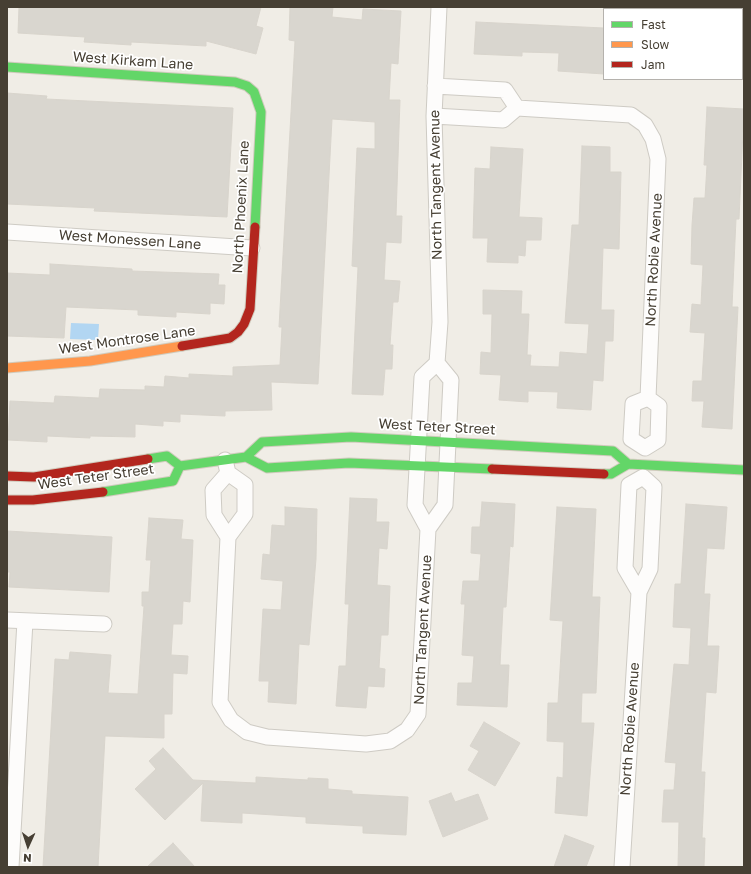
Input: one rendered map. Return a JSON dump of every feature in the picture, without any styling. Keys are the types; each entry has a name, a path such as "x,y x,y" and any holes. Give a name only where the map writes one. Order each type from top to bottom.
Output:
{"street":[{"name":"North Tangent Avenue","path":"228,537 220,702 231,720 247,732 267,737 366,744 390,741 407,730 418,714 428,529 416,505 422,377 437,363 440,322 434,116 439,7"},
{"name":"West Kirkam Lane","path":"7,68 234,82 247,86 254,92"},
{"path":"434,116 503,120 517,108 505,90 435,86"},
{"name":"North Phoenix Lane","path":"244,324 250,309 252,248 261,112 254,92"},
{"name":"North Robie Avenue","path":"517,108 631,114 645,125 653,139 658,159 648,398"},
{"name":"West Monessen Lane","path":"7,232 252,248"},
{"name":"West Montrose Lane","path":"7,368 90,361 205,343 230,338 238,332 244,324"},
{"path":"428,529 445,505 451,380 437,363"},
{"path":"648,398 659,406 658,440 645,448 630,439 633,404 648,398"},
{"name":"West Teter Street","path":"246,457 262,442 351,436 612,451 628,464"},
{"path":"639,592 625,568 629,485 643,471 645,448"},
{"name":"West Teter Street","path":"7,476 34,477 167,456 180,466 173,481 82,495 33,500 7,500"},
{"path":"180,466 227,466 246,457 267,468 349,463 611,474 628,464 643,471 744,470"},
{"path":"227,466 245,485 246,514 228,537 214,515 213,490 227,466"},
{"name":"North Robie Avenue","path":"622,867 639,592 650,569 654,487 643,471"},
{"path":"7,620 104,624"},
{"path":"11,867 25,621"}],"water":[{"path":"71,323 99,324 98,340 70,339"}],"building":[{"path":"19,7 261,7 256,26 263,28 256,54 206,41 206,46 131,42 131,45 84,42 85,37 18,33"},
{"path":"290,7 333,7 332,17 362,20 363,9 401,11 398,64 391,63 389,100 400,100 396,216 402,216 401,243 386,242 384,280 400,281 398,302 393,302 390,345 393,345 392,369 385,369 383,395 352,394 358,267 352,266 357,148 375,149 375,122 332,119 318,384 271,382 272,410 225,411 225,416 180,414 180,422 163,421 163,426 135,424 135,437 90,436 90,438 47,436 47,442 8,440 10,401 54,403 55,396 99,398 100,389 145,390 145,386 164,387 165,376 189,378 189,374 233,376 233,367 280,365 282,327 279,327 295,41 289,40"},
{"path":"476,22 603,28 603,74 558,71 559,53 522,52 522,56 474,54"},
{"path":"7,93 47,96 46,99 233,108 227,217 94,211 95,208 7,204"},
{"path":"707,107 744,109 739,219 736,219 732,307 738,307 732,429 702,427 704,401 692,401 693,381 702,381 705,333 690,332 692,304 701,305 703,265 691,264 692,225 694,198 705,198 707,165 704,165"},
{"path":"582,146 610,147 610,172 621,172 619,249 603,248 601,310 614,310 613,341 605,341 603,381 593,380 591,410 557,408 558,392 528,391 528,402 499,400 501,375 480,374 481,352 491,353 492,314 483,314 483,290 522,291 521,314 529,314 527,355 531,355 530,366 559,367 560,352 587,354 589,324 565,323 572,225 579,225"},
{"path":"491,147 523,149 519,217 542,218 541,240 526,240 525,256 518,255 518,263 487,262 488,238 473,238 475,168 490,169"},
{"path":"50,264 132,269 132,271 219,274 218,285 225,285 224,304 210,303 210,314 176,312 176,317 138,315 138,310 66,307 64,338 7,336 7,273 50,275"},
{"path":"350,498 377,499 376,522 389,522 387,549 379,548 377,585 390,586 388,635 381,635 379,668 385,669 384,687 368,686 366,708 336,706 339,666 346,666 349,604 345,604"},
{"path":"482,502 515,504 513,547 510,546 506,607 503,607 500,665 509,665 507,707 457,705 458,683 472,683 474,656 462,655 465,604 461,604 463,581 479,581 481,554 471,553 472,527 480,527"},
{"path":"686,504 727,507 724,549 707,548 704,594 710,594 707,646 719,646 716,693 706,692 701,772 705,772 702,838 705,838 704,867 678,867 679,822 662,822 664,790 674,790 676,763 665,762 674,664 689,665 691,628 673,627 675,584 681,584"},
{"path":"285,507 317,509 316,559 309,645 299,644 296,704 268,702 269,681 259,681 263,609 281,610 283,581 261,579 263,554 270,555 272,525 285,526"},
{"path":"557,507 596,509 592,597 600,597 596,693 582,693 581,723 594,723 587,816 555,813 557,777 563,778 564,742 547,741 548,703 558,703 563,621 550,620"},
{"path":"149,518 183,520 181,539 193,540 190,602 183,601 182,624 173,624 171,655 188,656 187,674 173,673 172,714 164,714 164,738 105,736 98,867 43,867 55,659 69,660 70,652 111,655 108,693 138,694 144,606 142,606 142,592 149,592 151,560 146,560"},
{"path":"7,531 112,537 109,592 9,587 10,572 7,572"},
{"path":"484,722 520,743 495,786 468,770 479,751 470,746"},
{"path":"163,748 193,780 256,783 256,777 308,780 308,778 328,779 328,789 352,791 352,794 408,797 406,835 363,833 363,826 306,823 306,817 242,813 242,823 201,821 203,783 165,820 135,789 156,769 149,761"},
{"path":"451,793 455,802 478,794 488,819 443,837 429,801"},
{"path":"565,835 594,846 586,867 554,867"},
{"path":"173,843 195,867 147,867"}],"traffic: fast":[{"path":"7,67 235,82 247,86 254,92 261,112 255,227"},
{"path":"148,459 167,456 180,466 246,457 262,442 351,437 613,451 628,464 611,474 604,474"},
{"path":"246,457 267,468 349,463 492,469"},
{"path":"628,464 744,470"},
{"path":"103,492 173,481 180,466"}],"traffic: slow":[{"path":"7,368 90,361 182,346"}],"traffic: jam":[{"path":"182,346 230,338 238,332 244,324 250,309 255,227"},
{"path":"7,476 34,477 148,459"},
{"path":"492,469 604,474"},
{"path":"7,500 33,500 103,492"}]}
